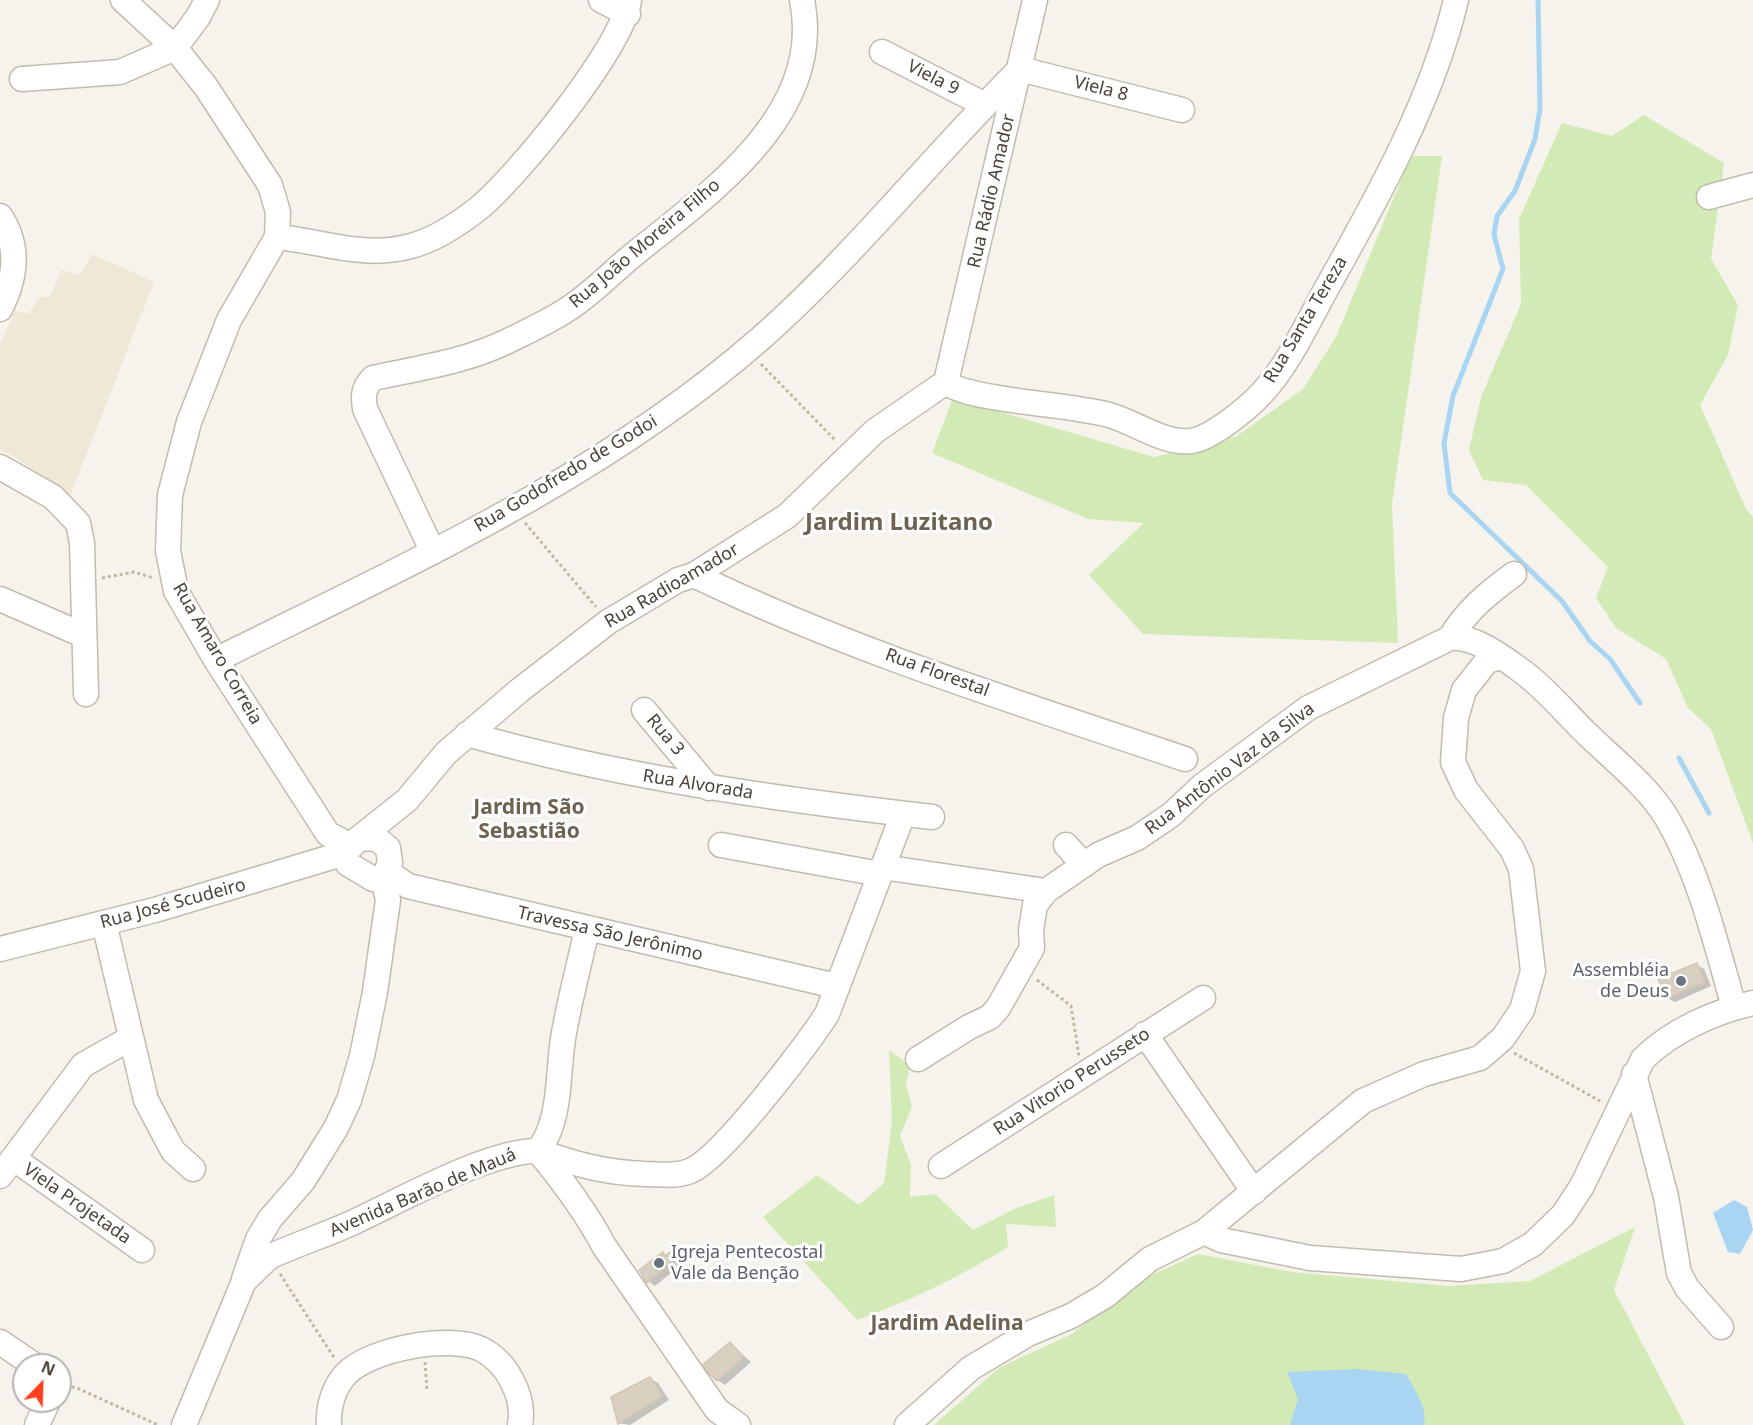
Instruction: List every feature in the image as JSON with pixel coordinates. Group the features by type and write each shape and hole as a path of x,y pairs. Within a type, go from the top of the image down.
{"street":[{"path":"123,0 175,48 206,87 270,185 278,212 277,237 303,239 325,247 355,251 412,246 448,229 479,208 535,148 580,90 616,37 628,7 601,0"},
{"path":"22,80 120,72 175,48 198,17 207,0"},
{"name":"Rua João Moreira Filho","path":"433,552 365,409 363,396 366,385 373,378 460,360 507,342 569,308 716,188 760,143 790,91 804,58 806,32 802,0"},
{"name":"Rua Rádio Amador","path":"946,382 1035,0"},
{"name":"Rua Santa Tereza","path":"946,382 952,388 970,392 1110,415 1174,439 1192,441 1208,434 1234,417 1263,392 1293,348 1353,241 1427,92 1446,42 1456,0"},
{"name":"Viela 9","path":"882,52 979,111"},
{"name":"Viela 8","path":"1020,69 1182,110"},
{"name":"Rua Godofredo de Godoi","path":"216,660 514,510 627,441 747,350 828,272 1020,69"},
{"path":"979,111 997,117 1007,126"},
{"path":"1709,197 1753,185"},
{"path":"0,309 6,298 15,260 13,244 1,219"},
{"name":"Rua Amaro Correia","path":"277,237 230,320 189,422 178,457 167,525 168,551 174,586 216,660 328,834 351,846"},
{"name":"Rua Radioamador","path":"351,846 407,800 425,776 467,734 608,622 678,580 694,575 787,516 875,430 946,382"},
{"path":"0,467 53,496 78,523 82,543 81,593 86,694"},
{"path":"1450,638 1480,598 1514,574"},
{"name":"Rua Florestal","path":"694,575 786,616 936,674 1185,759"},
{"path":"0,599 83,635"},
{"path":"1204,1232 1221,1240 1310,1258 1461,1269 1503,1261 1533,1244 1563,1215 1582,1186 1616,1110 1643,1059 1657,1045 1678,1032 1744,1005 1714,938 1684,850 1665,816 1629,774 1531,678 1501,657 1463,637 1450,638"},
{"name":"Rua Antônio Vaz da Silva","path":"1041,898 1098,855 1137,838 1171,815 1202,786 1308,708 1450,638"},
{"path":"907,1425 971,1368 1028,1334 1071,1316 1105,1296 1150,1259 1204,1232 1363,1101 1424,1074 1480,1058 1497,1043 1522,1010 1533,971 1521,869 1512,849 1466,790 1453,762 1456,718 1464,690 1487,661 1501,657"},
{"name":"Rua 3","path":"644,710 708,788"},
{"name":"Rua Alvorada","path":"467,734 592,766 708,788 932,817"},
{"name":"Rua Radioamador","path":"387,868 407,800"},
{"path":"587,929 563,1039 554,1121 547,1140 538,1151 609,1172 671,1176 692,1171 717,1149 760,1102 809,1042 827,1014 903,814"},
{"path":"244,1281 258,1239 270,1219 303,1181 336,1128 349,1100 362,1056 375,992 388,900 387,868 383,842 376,838 351,846 348,864 358,872 373,879 387,868"},
{"path":"722,845 1041,898 1031,930 1032,948 1022,968 990,1017 969,1027 918,1059"},
{"path":"1066,845 1084,865"},
{"name":"Rua José Scudeiro","path":"0,949 104,923 351,846"},
{"name":"Travessa São Jerônimo","path":"387,868 408,886 837,986"},
{"path":"104,923 146,1100 172,1151 194,1169"},
{"name":"Rua Vitorio Perusseto","path":"941,1166 1203,998"},
{"path":"1145,1034 1254,1192"},
{"path":"6,1167 83,1065 131,1038"},
{"path":"1634,1074 1666,1197 1679,1273 1687,1287 1721,1327"},
{"name":"Avenida Barão de Mauá","path":"184,1425 244,1281 269,1257 511,1153 538,1151 590,1219 604,1246 719,1418 738,1425"},
{"name":"Viela Projetada","path":"6,1167 142,1250"},
{"path":"0,1342 16,1353"},
{"path":"329,1425 328,1411 346,1375 360,1364 398,1348 463,1344 479,1348 495,1358 507,1370 523,1411 520,1425"}],"path":[{"path":"747,350 849,454"},
{"path":"514,510 608,622"},
{"path":"81,593 97,579 134,572 142,572 174,586"},
{"path":"1022,968 1071,1006 1082,1075"},
{"path":"1497,1043 1616,1110"},
{"path":"269,1257 346,1375"},
{"path":"424,1346 427,1391"},
{"path":"72,1387 158,1425"}],"shaded area":[{"path":"92,254 154,282 70,496 14,456 0,450 0,344 15,311 28,314 40,297 50,297 61,270 80,275"}],"green space":[{"path":"1644,115 1724,163 1711,259 1738,305 1728,355 1700,405 1746,509 1753,517 1753,843 1711,729 1688,708 1666,659 1616,628 1596,598 1608,567 1526,485 1483,480 1469,450 1481,397 1521,304 1519,219 1562,123 1612,136"},
{"path":"1411,156 1442,156 1392,504 1398,643 1143,634 1089,575 1144,523 1088,519 932,453 953,398 1154,457 1237,436 1303,389 1336,337"},
{"path":"889,1050 910,1066 906,1084 912,1107 900,1136 911,1165 910,1197 935,1194 973,1230 1014,1209 1054,1195 1056,1227 1006,1224 1008,1247 935,1287 857,1320 763,1217 817,1175 859,1205 884,1183 892,1122"},
{"path":"1635,1227 1614,1290 1685,1425 934,1425 1000,1367 1072,1334 1145,1278 1198,1254 1292,1272 1448,1286 1530,1281"}],"water":[{"path":"1734,1200 1747,1207 1753,1230 1740,1254 1728,1252 1713,1213"},
{"path":"1357,1369 1406,1374 1422,1405 1424,1425 1290,1425 1298,1399 1287,1372"}],"building":[{"name":"Assembléia de Deus","path":"1697,963 1705,982 1666,999 1658,979"},
{"name":"Igreja Pentecostal Vale da Benção","path":"679,1245 684,1252 647,1283 639,1270 663,1252 665,1256"},
{"path":"730,1342 744,1357 717,1381 701,1366"},
{"path":"650,1377 663,1396 618,1424 611,1397"}],"waterway":[{"path":"1538,0 1540,109 1535,139 1515,191 1497,216 1494,235 1503,269 1453,396 1444,443 1450,493 1562,601 1590,641 1610,659 1640,703"},
{"path":"1679,758 1709,813"}],"place":[{"name":"Assembléia de Deus","path":"1681,981"},
{"name":"Igreja Pentecostal Vale da Benção","path":"659,1263"}],"district":[{"name":"Jardim Luzitano","path":"899,523"},
{"name":"Jardim São Sebastião","path":"529,820"},
{"name":"Jardim Adelina","path":"947,1324"}]}
